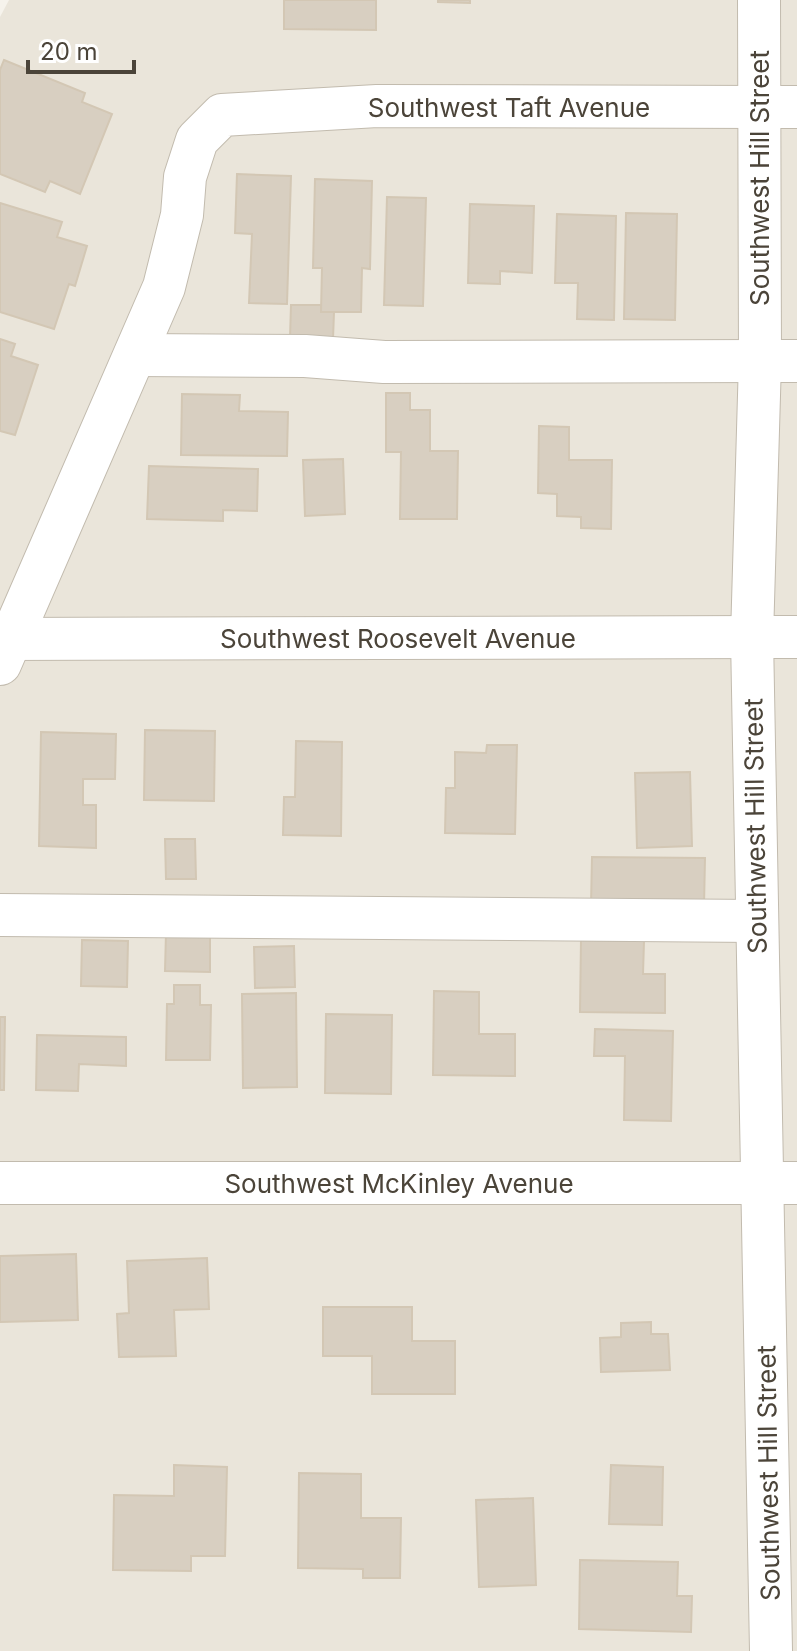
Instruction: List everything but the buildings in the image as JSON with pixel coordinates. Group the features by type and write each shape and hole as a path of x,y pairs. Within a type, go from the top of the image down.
{"street":[{"name":"Southwest Hill Street","path":"759,0 778,107 778,361 752,637 757,921 779,1183 771,1651"},
{"name":"Southwest Taft Avenue","path":"135,355 164,287 182,215 185,177 197,140 222,115 377,106 778,107"},
{"path":"3,647 135,355 305,356 384,362 778,361"},
{"name":"Southwest Roosevelt Avenue","path":"3,647 797,637"},
{"path":"0,915 757,921"},
{"name":"Southwest McKinley Avenue","path":"0,1183 779,1183"}],"shaded area":[{"path":"9,0 797,0 797,1651 0,1651 0,17"}]}
